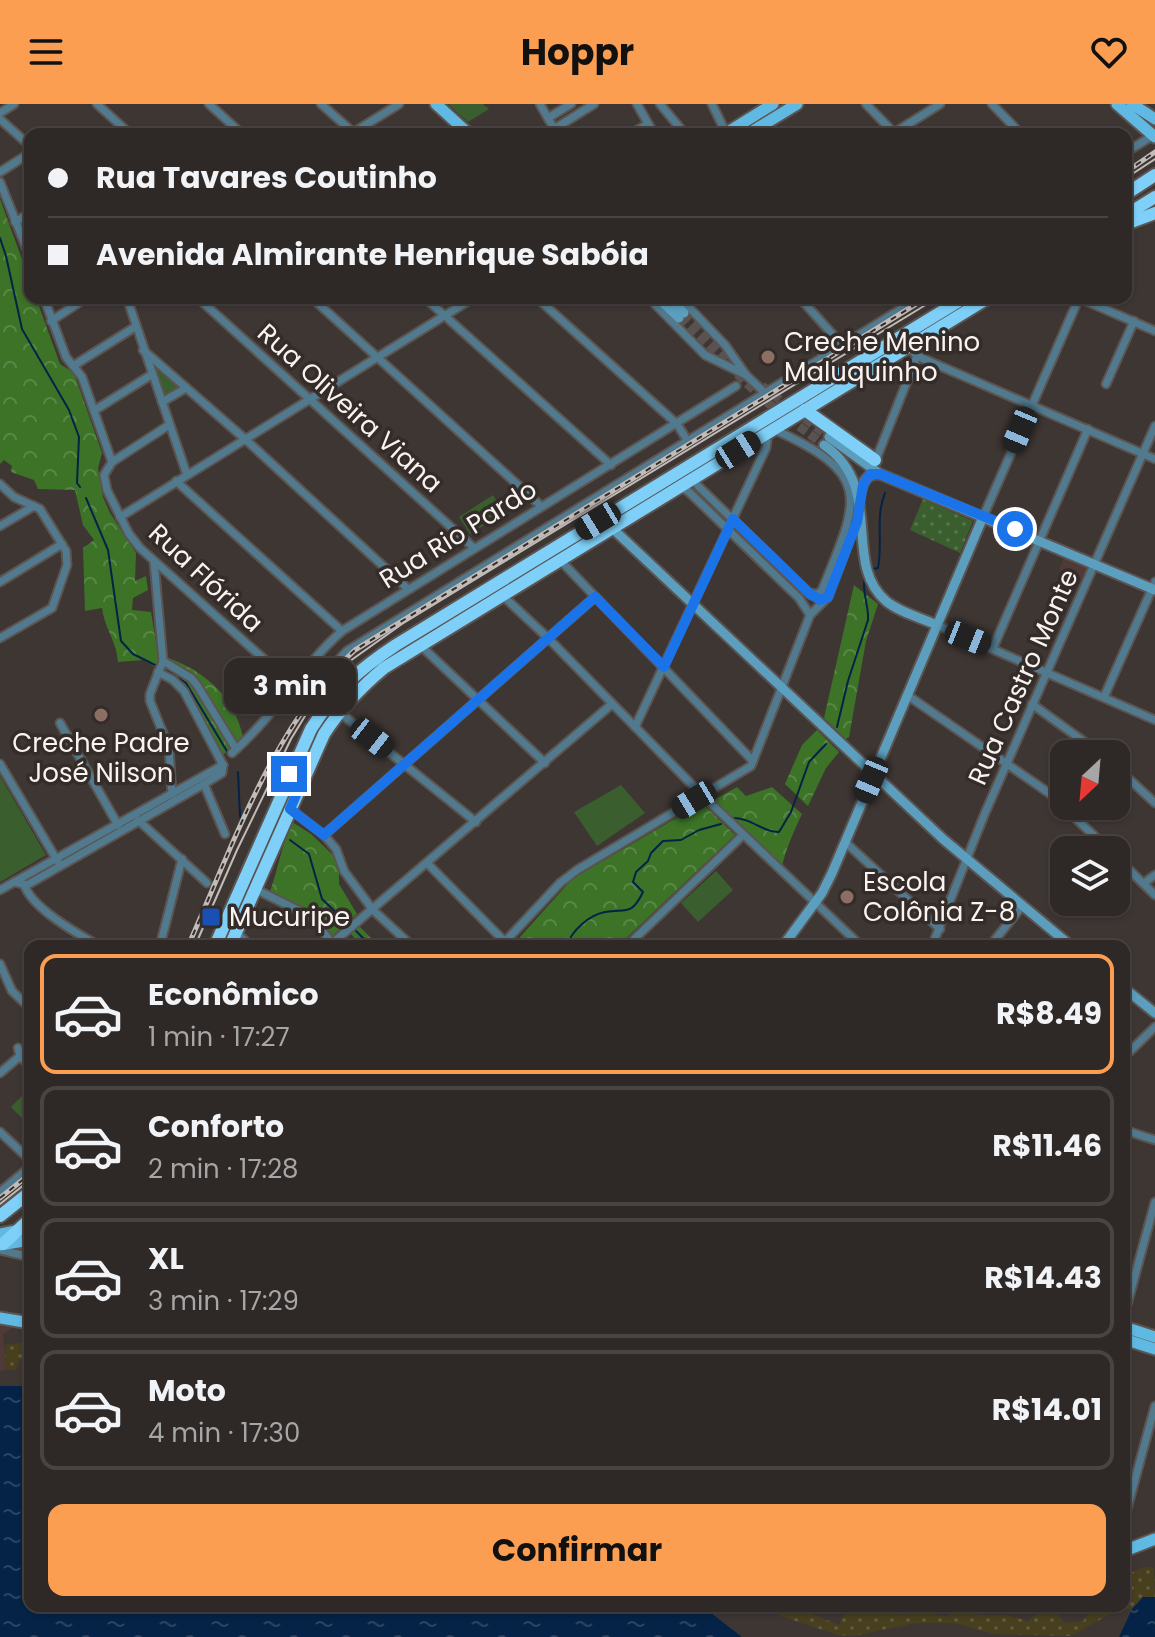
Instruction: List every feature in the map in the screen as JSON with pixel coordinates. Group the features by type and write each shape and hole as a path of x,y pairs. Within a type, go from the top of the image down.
{"highway":[{"path":"1132,190 1155,175"},
{"path":"1132,199 1155,185"},
{"path":"1132,211 1155,197"},
{"path":"1132,222 1155,213"},
{"path":"218,940 311,729 327,704 356,673 954,304"},
{"path":"233,940 324,734 357,691 384,668 420,645 978,304"},
{"path":"805,410 875,460"},
{"path":"289,774 302,781"},
{"path":"0,1216 24,1197"},
{"path":"1,1243 24,1234"}],"main road":[{"path":"436,104 462,128"},
{"path":"762,119 773,104"},
{"path":"740,128 797,104"},
{"path":"1117,104 1155,136"},
{"path":"1132,104 1155,119"},
{"path":"0,1318 24,1322"},
{"path":"1130,1329 1155,1337"},
{"path":"1130,1341 1155,1349"},
{"path":"1130,1549 1155,1539"}],"street":[{"path":"0,113 14,104"},
{"path":"97,104 123,128"},
{"path":"209,104 235,128"},
{"path":"321,104 347,128"},
{"path":"361,128 399,104"},
{"path":"540,104 553,128"},
{"path":"548,118 571,104"},
{"path":"559,128 594,104"},
{"path":"637,104 650,128"},
{"path":"660,104 680,128"},
{"path":"712,104 723,128"},
{"path":"866,104 890,128"},
{"path":"903,128 940,104"},
{"path":"992,104 1015,128"},
{"path":"0,119 24,141"},
{"path":"641,128 648,124"},
{"path":"1132,149 1155,136"},
{"path":"0,172 24,157"},
{"path":"0,182 24,243"},
{"path":"15,222 24,217"},
{"name":"Rua Flórida","path":"46,304 66,357 82,377 95,410 112,462 107,468 105,481 129,534 154,561 305,696 347,651 687,440"},
{"path":"51,321 77,304"},
{"path":"129,304 187,475"},
{"name":"Rua Oliveira Viana","path":"205,304 474,548"},
{"path":"319,304 541,506"},
{"path":"431,304 611,465"},
{"path":"120,517 463,304"},
{"path":"544,304 677,424 687,440 910,304"},
{"path":"655,304 699,350 733,365 765,393"},
{"path":"666,304 681,316 674,304"},
{"path":"686,304 725,345 733,365"},
{"path":"805,304 843,346"},
{"path":"788,940 816,902 845,842 1076,304"},
{"path":"1093,304 1155,331"},
{"path":"1106,384 1134,321"},
{"path":"73,366 135,327"},
{"path":"908,345 917,356 1155,459"},
{"path":"143,350 407,588"},
{"path":"880,474 874,467 875,460 917,356"},
{"path":"95,410 151,375"},
{"name":"Rua Rio Pardo","path":"173,796 222,773 227,757 322,648 342,631 736,386"},
{"path":"162,402 186,388"},
{"path":"112,462 169,425"},
{"name":"Rua Castro Monte","path":"935,940 985,813 1155,426"},
{"path":"993,648 1088,429"},
{"path":"635,727 766,448 768,432 813,447 835,464 847,484 856,509 870,577 888,602 1155,720"},
{"path":"860,497 850,469 827,441 880,474 1154,587 1104,697"},
{"path":"507,940 560,883 577,870 745,771 753,761 810,615 828,597 866,478 870,474 880,474"},
{"path":"694,478 698,486 809,593 820,600 828,597"},
{"path":"176,481 342,631"},
{"path":"0,484 14,497 44,514 66,551 67,565 52,608 0,638"},
{"path":"679,487 688,491 799,598 810,615"},
{"path":"14,497 21,513"},
{"path":"0,526 34,506"},
{"path":"809,593 818,594 822,590 856,509"},
{"path":"612,528 968,860 1064,940"},
{"path":"0,582 62,544"},
{"path":"560,560 753,761"},
{"path":"154,561 161,666 150,701 169,748 173,796"},
{"path":"502,595 702,795 855,940"},
{"path":"324,835 595,597"},
{"path":"420,645 545,763"},
{"path":"161,666 184,691 227,757"},
{"path":"161,666 191,678 197,685 227,757"},
{"path":"907,695 1049,793 1094,836"},
{"path":"338,940 612,704"},
{"path":"1032,704 1082,740"},
{"path":"339,712 476,822"},
{"path":"60,723 120,827"},
{"path":"14,882 24,884 173,796 227,757"},
{"path":"0,764 58,862"},
{"path":"1130,780 1155,803"},
{"path":"204,784 225,834"},
{"path":"290,809 324,835 336,849 346,874 373,910 406,940"},
{"path":"135,818 207,883"},
{"path":"633,940 743,835"},
{"path":"845,842 940,929"},
{"path":"162,940 182,859"},
{"path":"0,890 58,862"},
{"path":"427,863 499,940"},
{"path":"1130,870 1155,895"},
{"path":"1144,883 1155,875"},
{"path":"24,884 29,895 57,919 90,940"},
{"path":"255,889 312,917 328,940"},
{"path":"995,940 1023,905"},
{"path":"236,932 244,940"},
{"path":"0,964 12,991 24,1002"},
{"path":"1130,993 1155,1013"},
{"path":"1130,1051 1155,1027"},
{"path":"0,1073 19,1052 24,1058"},
{"path":"0,1132 24,1154"},
{"path":"1130,1132 1155,1140"},
{"path":"1,1189 24,1172"},
{"path":"1130,1298 1150,1239 1155,1202"},
{"path":"1,1243 24,1254"},
{"path":"1130,1498 1155,1406"}],"shaded area":[{"path":"1065,556 1088,566 1082,579 1059,569"},
{"path":"0,1325 14,1327 3,1334 6,1370 0,1371"}],"green space":[{"path":"448,104 483,104 489,109 468,122"},
{"path":"0,199 24,265 24,304 38,304 60,364 74,373 102,453 98,468 103,497 136,553 135,581 146,576 148,590 133,598 132,610 151,612 159,661 155,667 143,660 118,662 102,608 85,611 83,548 94,540 83,525 75,490 38,489 34,480 11,472 12,466 4,460 0,464"},
{"path":"156,366 178,386 178,390 164,398 154,368"},
{"path":"493,495 504,513 470,534 459,517"},
{"path":"923,499 973,521 960,553 910,530"},
{"path":"854,585 878,604 866,641 849,737 846,739 824,718"},
{"path":"168,658 206,678 233,710 243,737 223,755 182,683 162,672"},
{"path":"817,730 839,752 826,768 808,806 785,784 802,745"},
{"path":"0,776 46,855 0,882"},
{"path":"621,785 645,813 597,846 574,812"},
{"path":"737,787 746,796 772,787 802,814 782,866 714,800"},
{"path":"702,803 735,835 624,940 517,940 572,879"},
{"path":"292,822 311,834 334,856 339,868 339,884 357,914 332,936 310,912 270,892"},
{"path":"716,871 733,890 698,922 681,903"},
{"path":"359,926 373,940 356,940 350,933"},
{"path":"24,1094 24,1120 11,1107"}],"sand":[{"path":"24,1342 24,1358 20,1359 16,1370 6,1370 5,1345"},
{"path":"1143,1567 1154,1567 1155,1597 1143,1597 1132,1609 1130,1609 1130,1573"},
{"path":"773,1612 807,1612 839,1625 846,1612 896,1612 902,1616 906,1612 920,1612 949,1617 951,1612 970,1612 1007,1615 1028,1621 1034,1616 1055,1612 1065,1623 1083,1621 1090,1612 1114,1612 1071,1636 994,1634 955,1623 915,1623 854,1636 838,1635"}],"water":[{"path":"0,1386 24,1386 24,1612 710,1612 742,1637 0,1637"},
{"path":"1143,1597 1155,1597 1155,1637 1119,1637 1132,1609"}],"waterway":[{"path":"0,238 22,329 69,410 79,437 77,483 80,487"},
{"path":"872,569 878,568 880,511 885,493"},
{"path":"86,498 108,550 121,641 133,654 155,665"},
{"path":"837,727 868,620 865,576"},
{"path":"167,670 186,683 228,753"},
{"path":"732,818 779,832 791,812 809,762 826,744"},
{"path":"238,772 240,817"},
{"path":"569,940 593,916 627,910 635,905 643,892 633,882 636,872 663,841 681,840 699,830 721,824"},
{"path":"290,840 309,854 322,899 346,922"},
{"path":"354,929 365,940"}],"tunnel":[{"path":"684,313 734,359"},
{"path":"679,318 764,400 824,445"},
{"path":"762,386 829,437"}],"tram line":[{"path":"1132,174 1155,159"},
{"path":"198,940 291,739 316,698 350,661 402,624 927,304"},
{"path":"0,1204 24,1185"}],"railway":[{"path":"1132,168 1155,152"},
{"path":"191,940 239,829 278,750 326,680 355,650 916,304"},
{"path":"0,1198 24,1179"}],"place":[{"name":"Creche Menino Maluquinho","path":"768,357"},
{"name":"Creche Padre José Nilson","path":"101,715"},
{"name":"Escola Colônia Z-8","path":"847,897"},
{"name":"Mucuripe","path":"211,917"}],"route":[{"path":"289,774 302,781 290,809 324,835 595,597 664,667 733,519 820,600 828,597 857,522 863,485 870,474 880,474 1015,529"}]}
